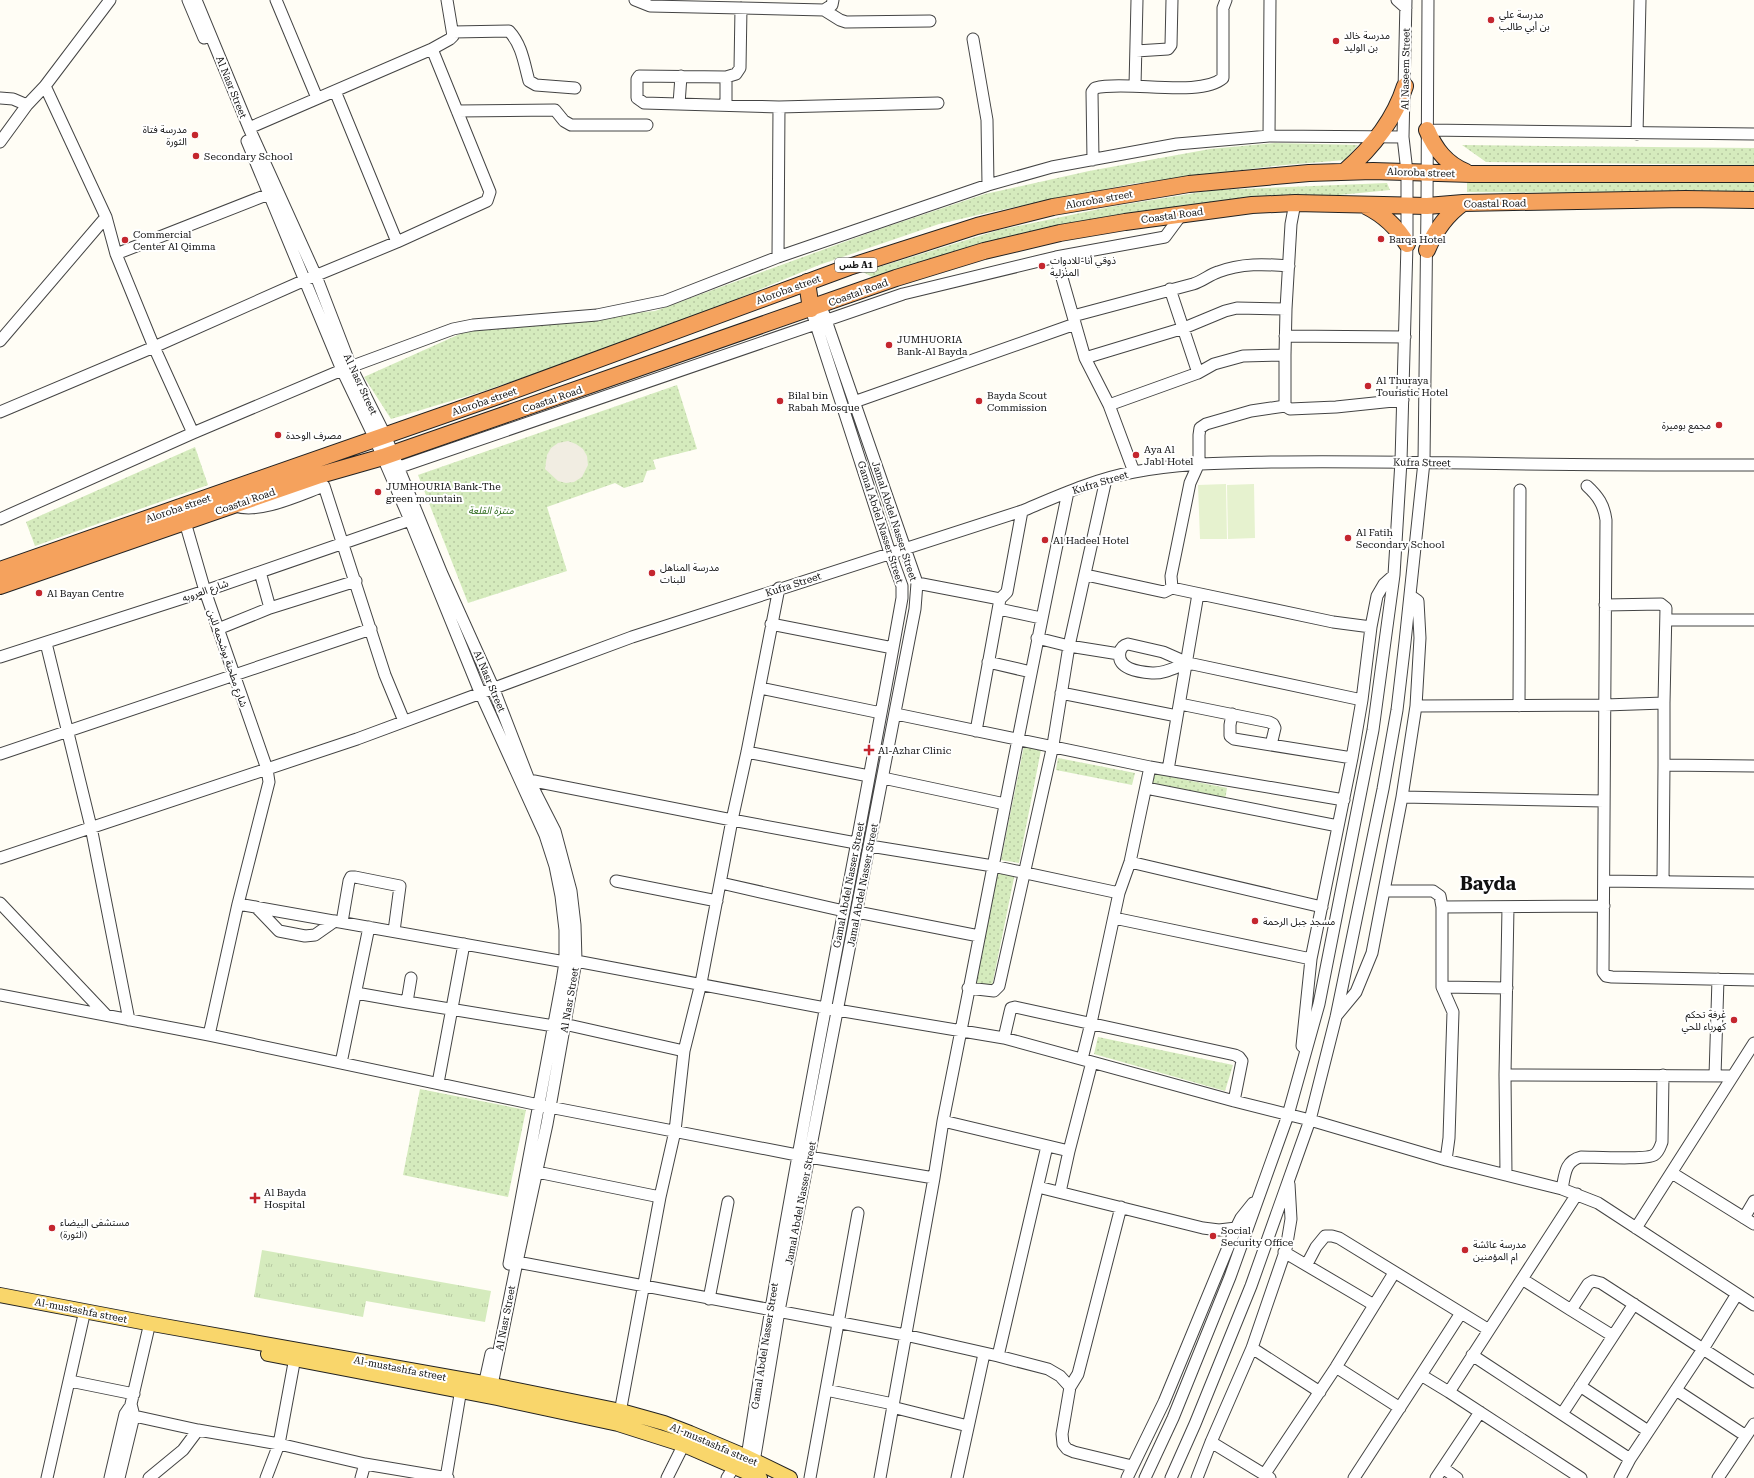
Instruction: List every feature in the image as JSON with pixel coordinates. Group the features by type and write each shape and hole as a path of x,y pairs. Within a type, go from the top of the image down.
{"highway":[{"path":"1344,172 1378,137 1393,116 1406,86"},
{"path":"1427,130 1432,142 1444,157 1459,169 1471,174"},
{"name":"Aloroba street","path":"0,570 501,395 849,267 976,226 1053,207 1189,184 1255,177 1344,172 1427,172 1471,174 1754,174"},
{"name":"Coastal Road","path":"0,586 320,475 391,462 819,314 856,292 984,251 1045,236 1125,222 1252,205 1295,203 1365,206 1427,206 1464,203 1686,199 1754,200"},
{"path":"1427,250 1435,233 1447,217 1464,203"},
{"path":"1365,206 1385,217 1394,225 1407,244"},
{"path":"849,267 856,292"},
{"path":"807,282 819,314"}],"main road":[{"name":"Al-mustashfa street","path":"0,1295 296,1354 489,1390 619,1418 687,1439 745,1469 790,1478"},
{"name":"Al-mustashfa street","path":"0,1304 148,1331 296,1354"}],"street":[{"path":"0,142 27,105 45,86 110,0"},
{"name":"Al Nasr Street","path":"188,0 269,194 310,278"},
{"name":"Al Nasr Street","path":"196,0 347,369 380,437 493,687 529,780 555,831 564,860 571,891 575,925 559,1025 550,1107 537,1172 525,1208 489,1390"},
{"path":"276,0 317,98"},
{"path":"249,128 432,49 450,39 453,36 453,32 447,0"},
{"path":"635,0 650,6 824,10 846,22 930,21"},
{"path":"824,10 832,5 833,0"},
{"path":"1135,86 1136,0"},
{"path":"1136,51 1168,49 1172,45 1172,0"},
{"path":"1093,160 1092,92 1095,88 1135,86 1191,88 1218,82 1223,78 1223,8 1226,0"},
{"path":"1270,0 1270,136"},
{"path":"1397,0 1406,4"},
{"path":"1171,1478 1195,1424 1251,1286 1310,1120 1336,1016 1383,789 1397,710 1411,596 1424,462 1428,0"},
{"path":"1637,134 1640,0"},
{"name":"Al Naseem Street","path":"1300,1072 1319,1004 1373,730 1394,575 1401,461 1407,244 1407,172 1403,137 1406,86 1406,4"},
{"path":"741,8 740,68 736,74 726,77 639,76 637,79 637,98 639,101 644,103 780,107 938,103"},
{"path":"453,32 509,31 515,38 520,48 529,81 536,85 575,88"},
{"path":"973,39 987,120 988,185"},
{"path":"0,412 397,242 489,199 490,192 432,49"},
{"path":"679,104 681,76"},
{"path":"726,77 726,106"},
{"path":"45,86 106,217 116,254 154,347 193,432"},
{"path":"335,91 397,242"},
{"path":"0,98 13,99 27,105"},
{"path":"778,257 780,107"},
{"path":"457,111 555,110 564,121 571,125 647,125"},
{"path":"1427,130 1637,134 1754,134"},
{"path":"1,514 193,432 347,369 453,329 473,324 597,315 665,301 778,257 988,185 1052,167 1177,144 1270,136 1403,137"},
{"path":"116,254 269,194"},
{"path":"1286,406 1286,309 1291,224 1295,203"},
{"path":"819,314 1056,257 1165,237 1182,214"},
{"path":"0,342 106,217"},
{"path":"1056,257 1085,358 1109,405 1134,472"},
{"path":"854,402 1074,320 1170,289 1204,280 1208,276 1219,271 1248,264 1289,266"},
{"path":"1170,289 1198,373"},
{"path":"1085,358 1184,328 1225,311 1237,308 1286,309"},
{"name":"Jamal Abdel Nasser Street","path":"745,1469 774,1311 809,1157 896,714 915,609 917,583 906,547 854,402 819,314"},
{"name":"Gamal Abdel Nasser Street","path":"774,1311 797,1155 902,598 902,586 890,553 819,314"},
{"path":"1285,336 1405,337"},
{"path":"1109,405 1198,373 1214,364 1243,356 1286,355"},
{"path":"1172,588 1171,576 1190,483 1199,463 1200,428 1206,424 1251,412 1286,406 1290,409 1336,407 1403,400"},
{"name":"Kufra Street","path":"0,858 267,769 404,721 632,637 779,588 1022,511 1106,478 1134,472 1199,463 1401,461 1754,465"},
{"name":"Al Nasr Street","path":"391,462 410,520 480,692 545,835 555,866 561,896 570,962"},
{"path":"968,988 994,991 999,986 1026,872 1053,746 1060,693 1069,646 1086,576 1106,478"},
{"path":"232,505 241,508 251,508 274,504 324,486 344,543 385,676 404,721"},
{"path":"1587,486 1600,501 1604,510 1605,705 1604,906 1602,968 1606,976 1754,980"},
{"path":"1520,490 1520,706"},
{"path":"880,1478 968,988 1019,740 1037,638 1068,492"},
{"path":"976,731 999,604 1007,592 1022,511"},
{"name":"شارع العروبه","path":"0,657 205,591 410,520"},
{"name":"شارع مطحنة بوشحمه للبن","path":"185,522 205,591 233,676 267,769 269,782 238,904 210,1036"},
{"path":"260,572 270,608"},
{"path":"1145,1478 1176,1411 1230,1277 1288,1115 1300,1072 1311,959 1352,758 1362,700 1371,627 1377,596 1384,584 1394,575"},
{"path":"1086,576 1164,592 1172,588 1333,622 1371,627"},
{"path":"218,629 270,608 356,581"},
{"path":"917,583 999,604 1042,618"},
{"path":"619,1418 660,1197 675,1131 684,1051 701,983 779,588"},
{"path":"1168,770 1188,663 1198,594"},
{"path":"1336,1016 1356,992 1372,953 1402,797 1416,706 1419,614 1418,601 1411,596"},
{"path":"1605,605 1664,605 1666,608 1663,881"},
{"path":"1666,620 1754,620"},
{"path":"771,624 893,648"},
{"path":"0,754 371,629"},
{"path":"1037,638 1069,646 1119,654"},
{"path":"46,643 91,827 129,1020"},
{"path":"1188,663 1163,672 1152,673 1127,668 1120,659 1119,654 1121,648 1128,644 1163,652 1188,663 1362,700"},
{"path":"988,662 1031,672"},
{"path":"760,688 881,713"},
{"path":"1060,693 1177,716"},
{"path":"1416,706 1605,705 1664,703"},
{"path":"1180,704 1273,724 1275,728 1271,745"},
{"path":"896,714 1150,767 1344,800"},
{"path":"1232,714 1229,730 1230,736 1234,739 1352,758"},
{"path":"747,752 869,776"},
{"path":"1664,765 1754,766"},
{"path":"1060,1192 1087,1061 1091,1023 1118,893 1130,862 1150,767"},
{"path":"883,778 1005,804"},
{"path":"529,780 856,843"},
{"path":"1146,788 1338,826"},
{"path":"1402,797 1604,801"},
{"path":"870,846 1026,872 1118,893"},
{"path":"1130,862 1322,907"},
{"path":"256,907 279,931 305,936 314,935 339,922 350,878 354,877 400,886 394,931"},
{"path":"616,881 717,901"},
{"path":"1604,881 1754,883"},
{"path":"721,883 844,911"},
{"path":"1384,891 1433,892 1440,896 1442,907 1442,987 1453,1012 1449,1138 1446,1160"},
{"path":"0,903 106,1015"},
{"path":"238,904 464,944 701,983 825,1008 1004,1038 1234,1101 1310,1120 1446,1160 1577,1194 1598,1203 1754,1305"},
{"path":"1442,907 1604,906"},
{"path":"1506,1175 1505,1075 1508,907"},
{"path":"857,912 979,936"},
{"path":"1114,918 1311,959"},
{"path":"341,1063 369,927"},
{"path":"438,1083 464,944"},
{"path":"407,1002 411,978"},
{"path":"1715,1076 1718,979"},
{"path":"1442,987 1507,988"},
{"path":"356,993 559,1025 684,1051"},
{"path":"0,995 210,1036 539,1105 797,1155 934,1178"},
{"path":"1004,1038 1011,1008 1015,1007 1239,1057 1242,1062 1242,1066 1234,1101"},
{"name":"Al Nasr Street","path":"489,1390 517,1262 539,1105 559,1025"},
{"path":"1636,1228 1754,1042"},
{"path":"1505,1075 1733,1076"},
{"path":"1562,1189 1568,1164 1574,1159 1581,1157 1643,1157 1655,1154 1659,1150 1662,1142 1663,1075"},
{"path":"943,1121 1069,1151"},
{"path":"998,1356 1047,1146"},
{"path":"537,1172 660,1197"},
{"path":"1672,1173 1754,1224"},
{"path":"1197,1478 1252,1348 1284,1252 1291,1219 1288,1179"},
{"path":"1038,1188 1060,1192 1203,1228 1219,1230 1236,1228"},
{"path":"1449,1392 1577,1194"},
{"path":"1127,1478 1164,1402 1236,1228 1241,1218 1259,1197"},
{"path":"1744,1218 1754,1201"},
{"path":"709,1298 728,1202"},
{"path":"1121,1207 1078,1374 1070,1387 1063,1424 1062,1439 1063,1444 1067,1449 1081,1454 1132,1466"},
{"path":"810,1478 858,1214"},
{"path":"1307,1264 1325,1236 1339,1238 1489,1330"},
{"path":"1284,1252 1307,1264 1374,1305"},
{"path":"517,1262 838,1324 905,1335 998,1356 1048,1369 1060,1376 1070,1387"},
{"path":"1211,1442 1267,1476 1394,1273"},
{"path":"1522,1279 1613,1336"},
{"path":"1571,1310 1588,1284 1594,1281 1601,1283 1754,1382"},
{"path":"1624,1476 1630,1459 1703,1350 1737,1294"},
{"path":"1562,1414 1634,1304"},
{"path":"1354,1478 1461,1313"},
{"path":"47,1478 83,1319"},
{"path":"119,1478 132,1399 148,1331"},
{"path":"1252,1348 1320,1392"},
{"path":"266,1478 279,1444 296,1354"},
{"path":"957,1478 984,1354"},
{"path":"1472,1355 1630,1459"},
{"path":"1336,1367 1400,1408"},
{"path":"1421,1376 1449,1392 1581,1478"},
{"path":"70,1381 132,1399"},
{"path":"129,1415 198,1430 279,1444 365,1464 447,1478 462,1386"},
{"path":"1580,1386 1648,1431"},
{"path":"826,1390 892,1405 968,1426"},
{"path":"1676,1390 1746,1436"},
{"path":"1436,1478 1480,1412"},
{"path":"110,1478 129,1415"},
{"path":"1718,1478 1754,1424"},
{"path":"149,1478 183,1450 198,1430"},
{"path":"667,1478 687,1439"},
{"path":"361,1478 365,1464"},
{"path":"1443,1468 1457,1478"}],"green space":[{"path":"1275,143 1358,145 1345,160 1273,166 1131,184 939,224 819,265 661,330 484,391 391,419 364,377 471,329 655,311 880,229 985,194 1089,171 1210,149"},
{"path":"1462,145 1754,148 1754,165 1486,162"},
{"path":"1754,181 1754,195 1467,192 1467,182"},
{"path":"1387,183 1390,190 1147,214 874,278 863,272 999,230 1109,207 1214,190"},
{"name":"منتزة القلعة","path":"677,385 697,449 653,460 656,469 647,471 643,482 624,488 615,483 547,507 567,571 468,603 418,475"},
{"path":"195,447 208,485 35,546 26,522"},
{"path":"1226,484 1227,539 1200,539 1198,485"},
{"path":"1254,484 1255,538 1228,539 1227,485"},
{"path":"1024,746 1041,750 1019,863 1001,860"},
{"path":"1058,758 1135,773 1132,785 1056,770"},
{"path":"1151,773 1227,788 1225,800 1148,785"},
{"path":"998,870 1015,873 992,986 975,983"},
{"path":"1098,1037 1233,1065 1225,1091 1094,1054"},
{"path":"420,1089 526,1110 508,1197 403,1175"},
{"path":"262,1250 491,1291 485,1322 366,1301 363,1317 254,1297"}],"shaded area":[{"path":"568,441 583,449 587,456 588,465 582,477 574,482 566,483 558,481 545,469 547,455 551,448 558,443"}],"place":[{"name":"مدرسة علي بن أبي طالب","path":"1491,20"},
{"name":"مدرسة خالد بن الوليد","path":"1336,41"},
{"name":"مدرسة فتاة الثورة","path":"195,135"},
{"name":"Secondary School","path":"196,156"},
{"name":"Barqa Hotel","path":"1381,239"},
{"name":"Commercial Center Al Qimma","path":"125,240"},
{"name":"ذوقي أنا-للادوات المنزلية","path":"1042,266"},
{"name":"JUMHUORIA Bank-Al Bayda","path":"889,345"},
{"name":"Al Thuraya Touristic Hotel","path":"1368,386"},
{"name":"Bilal bin Rabah Mosque","path":"780,401"},
{"name":"Bayda Scout Commission","path":"979,401"},
{"name":"مجمع بوميرة","path":"1719,425"},
{"name":"مصرف الوحدة","path":"278,435"},
{"name":"Aya Al Jabl Hotel","path":"1136,455"},
{"name":"JUMHOURIA Bank-The green mountain","path":"378,492"},
{"name":"Al Fatih Secondary School","path":"1348,538"},
{"name":"Al Hadeel Hotel","path":"1045,540"},
{"name":"مدرسة المناهل للبنات","path":"652,573"},
{"name":"Al Bayan Centre","path":"39,593"},
{"name":"Al-Azhar Clinic","path":"869,750"},
{"name":"مسجد جبل الرحمة","path":"1255,921"},
{"name":"غرفة تحكم كهرباء للحي","path":"1734,1020"},
{"name":"Al Bayda Hospital","path":"255,1198"},
{"name":"مستشفى البيضاء (الثورة)","path":"52,1228"},
{"name":"Social Security Office","path":"1213,1236"},
{"name":"مدرسة عائشة ام المؤمنين","path":"1465,1250"}],"district":[{"name":"Bayda","path":"1488,884"}]}
